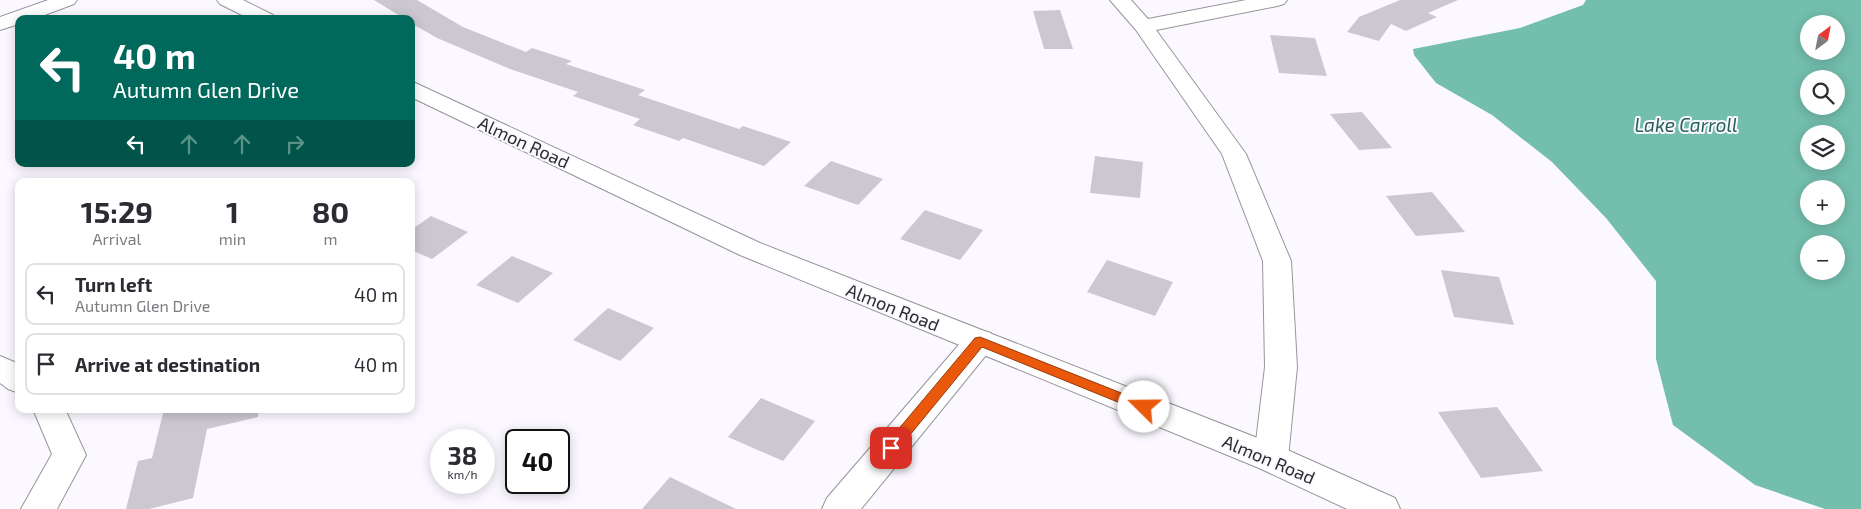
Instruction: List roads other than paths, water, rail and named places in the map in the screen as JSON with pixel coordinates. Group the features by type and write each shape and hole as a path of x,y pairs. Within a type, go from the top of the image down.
{"street":[{"path":"25,15 66,0"},
{"path":"226,0 258,15"},
{"path":"1120,0 1143,26 1234,154 1277,261 1281,367 1271,458"},
{"path":"1143,26 1277,0"},
{"path":"0,24 15,19"},
{"name":"Almon Road","path":"415,90 750,249 1271,458 1382,509"},
{"path":"840,509 980,341"},
{"path":"0,367 15,378"},
{"path":"39,509 69,455 51,413"}],"water":[{"name":"Lake Carroll","path":"1586,0 1861,0 1861,509 1825,509 1755,485 1673,425 1656,359 1656,281 1606,218 1552,162 1492,115 1436,83 1414,55 1413,49 1520,28 1583,5"}]}
